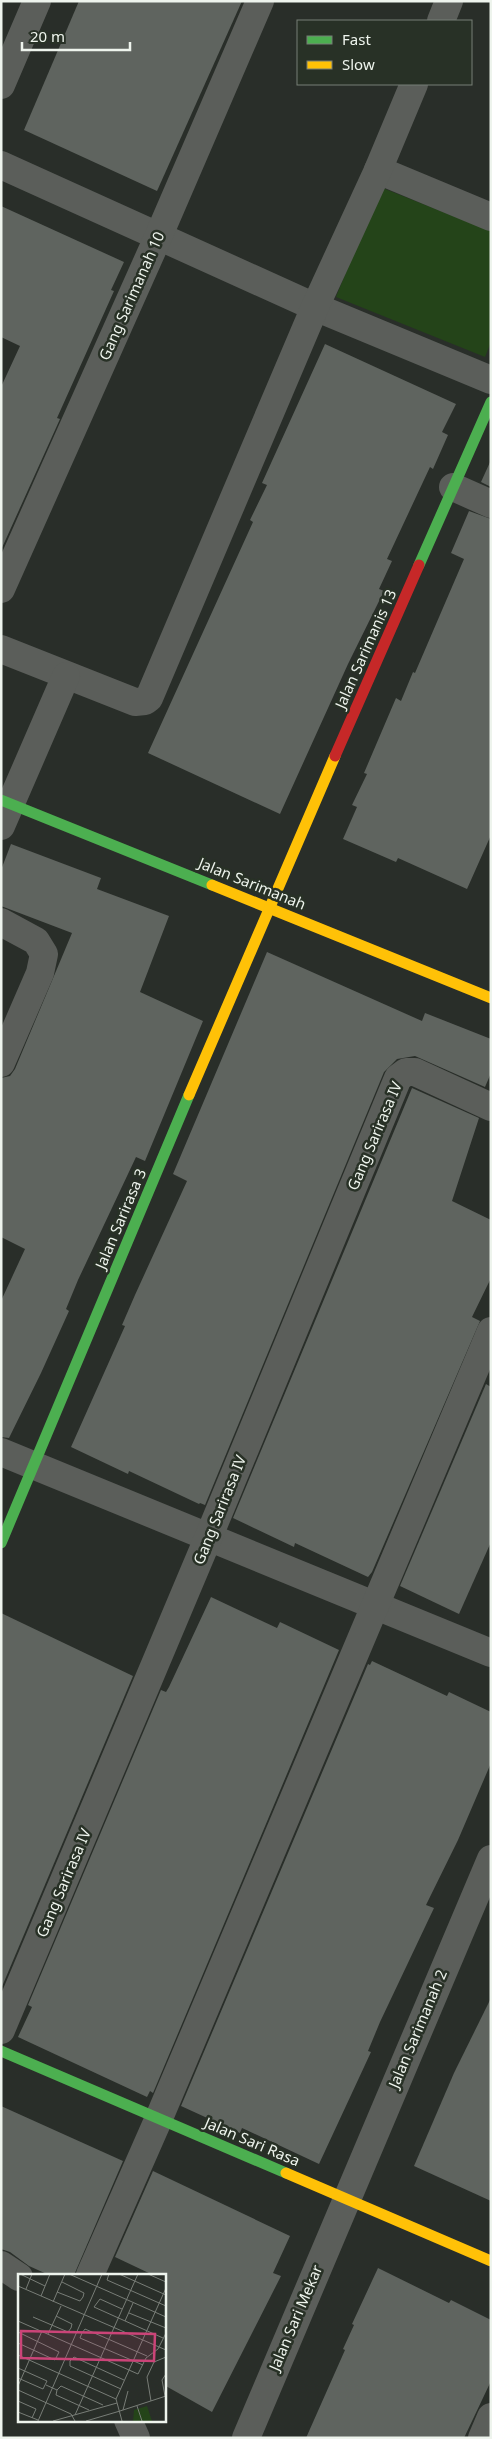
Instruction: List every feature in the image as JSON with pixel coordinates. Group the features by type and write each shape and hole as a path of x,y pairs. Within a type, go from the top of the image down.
{"street":[{"path":"1,85 37,1"},
{"name":"Gang Sarimanah 10","path":"1,589 159,235 260,1"},
{"path":"441,20 449,1"},
{"path":"1,649 135,702 145,701 152,694 315,306 378,170 414,85"},
{"path":"1,165 315,306 491,380"},
{"path":"378,170 491,217"},
{"name":"Jalan Sarimanis 13","path":"269,907 491,402"},
{"path":"454,487 491,504"},
{"path":"4,810 66,676"},
{"name":"Jalan Sarimanah","path":"4,810 269,907 491,998"},
{"name":"Jalan Sarirasa 3","path":"1,1542 269,907"},
{"path":"1,922 36,941 44,954 40,973 1,1063"},
{"name":"Gang Sarirasa IV","path":"1,2030 210,1536 398,1078 406,1072 415,1072 489,1102"},
{"path":"90,2274 159,2118 491,1331"},
{"path":"1,1452 491,1652"},
{"name":"Jalan Sarimanah 2","path":"346,2198 491,1859"},
{"name":"Jalan Sari Rasa","path":"1,2051 491,2261"},
{"name":"Jalan Sari Mekar","path":"246,2438 346,2198"},
{"path":"1,2265 18,2276"},
{"path":"482,2438 491,2417"},
{"path":"129,2422 136,2438"}],"green space":[{"path":"380,187 491,231 491,342 485,357 336,297"}],"building":[{"path":"79,1 242,1 157,191 24,130"},
{"path":"1,206 124,262 111,290 114,291 57,418 60,419 1,550 1,387 20,346 1,337"},
{"path":"325,344 456,404 442,432 448,435 433,469 430,467 387,559 392,561 379,589 384,591 348,664 280,814 148,753 253,522 250,520 267,485 262,483"},
{"path":"491,460 491,487 481,482"},
{"path":"469,511 491,519 491,835 467,889 398,858 396,862 343,839 357,807 352,805 367,774 364,773 396,698 401,701 413,672 415,673 464,559 451,553"},
{"path":"11,844 101,878 97,889 169,916 140,992 203,1021 145,1161 136,1157 78,1280 66,1309 69,1311 41,1373 9,1438 1,1437 1,1301 25,1249 1,1237 1,1078 10,1076 15,1069 72,933 1,906 1,870"},
{"path":"267,952 422,1021 425,1013 491,1039 491,1073 485,1087 415,1056 397,1059 384,1072 205,1505 199,1504 129,1471 128,1474 71,1447 125,1326 122,1325 135,1295 187,1181 173,1174"},
{"path":"412,1088 479,1118 452,1201 491,1220 491,1278 472,1317 480,1321 372,1572 368,1577 295,1543 294,1547 233,1518"},
{"path":"486,1384 491,1387 491,1542 459,1614 400,1586"},
{"path":"211,1597 277,1628 280,1622 339,1650 153,2093 150,2091 147,2097 18,2037 32,2007 28,2005 161,1690 166,1692 169,1687"},
{"path":"1,1613 133,1676 1,1989"},
{"path":"372,1661 447,1696 449,1692 491,1712 491,1763 458,1840 426,1905 434,1908 380,2022 368,2051 371,2052 319,2164 242,2128 240,2133 181,2106 368,1664 370,1665"},
{"path":"491,1998 491,2201 414,2166 454,2073"},
{"path":"1,2106 123,2161 74,2274 47,2274 29,2266 10,2252 1,2249"},
{"path":"153,2171 290,2236 273,2273 281,2276 212,2412 165,2386 165,2274 151,2274 115,2257"},
{"path":"378,2268 449,2303 451,2300 491,2320 491,2381 464,2438 306,2438 345,2350 343,2349 354,2325 352,2324"}],"traffic: fast":[{"path":"419,565 491,402"},
{"path":"1,800 212,885"},
{"path":"1,1543 189,1095"},
{"path":"1,2051 286,2173"}],"traffic: slow":[{"path":"189,1095 335,756"},
{"path":"212,885 491,998"},
{"path":"286,2173 491,2261"}],"traffic: jam":[{"path":"335,756 419,565"}]}
